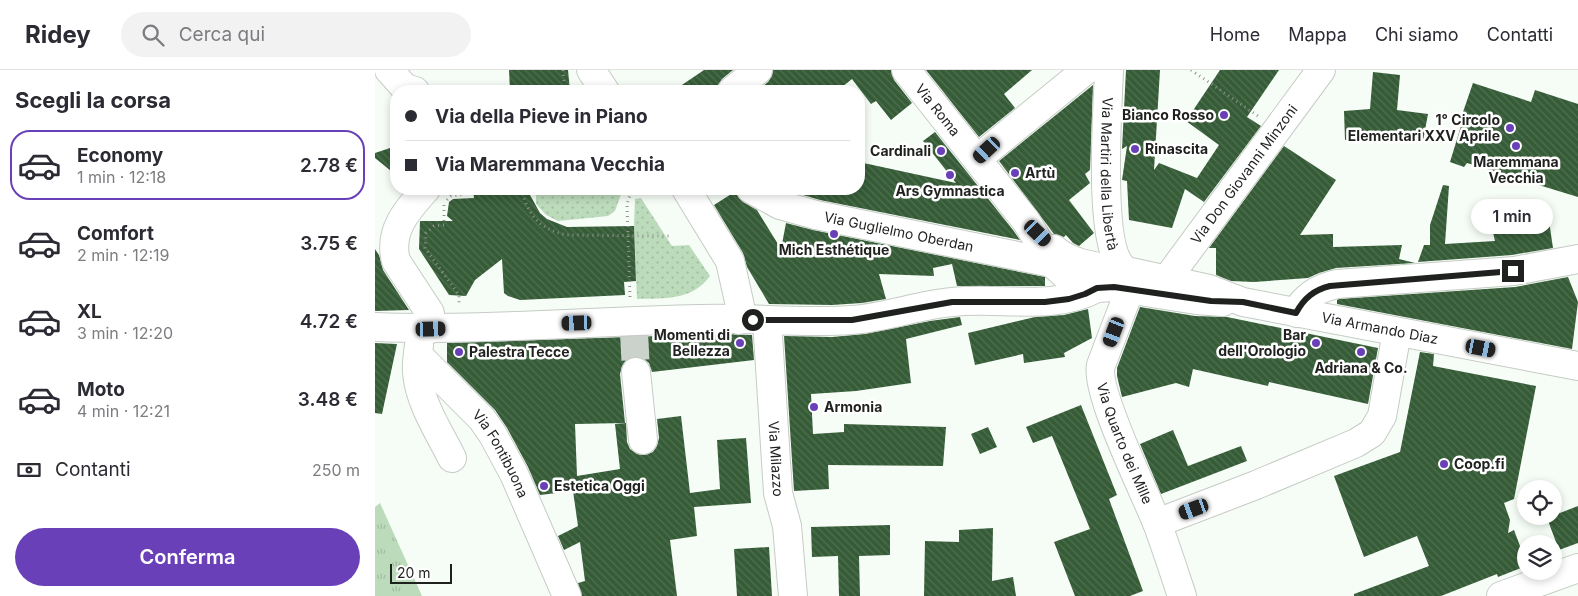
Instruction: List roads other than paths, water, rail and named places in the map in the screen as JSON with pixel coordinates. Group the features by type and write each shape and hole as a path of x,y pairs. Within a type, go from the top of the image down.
{"street":[{"path":"389,70 402,85"},
{"path":"591,70 601,85"},
{"path":"739,85 758,70"},
{"name":"Via Roma","path":"906,70 1026,222 1052,263 1065,275 1097,288 1128,280"},
{"path":"977,159 1086,70"},
{"name":"Via Martiri della Libertà","path":"1109,70 1108,215 1114,253 1119,266 1128,280"},
{"name":"Via Don Giovanni Minzoni","path":"1167,279 1321,70"},
{"path":"420,195 400,222 394,241 394,252 396,261 430,312 416,371 425,402 453,458"},
{"path":"685,195 730,261 740,306 739,320"},
{"name":"Via Guglielmo Oberdan","path":"762,195 779,205 816,215 1052,263"},
{"name":"Via Roma","path":"1026,222 1065,258 1128,280 1211,301 1243,302"},
{"path":"1296,313 1301,304 1311,294 1337,284 1513,271 1578,259"},
{"name":"Via Armando Diaz","path":"1128,280 1167,279 1209,289 1243,302 1578,366"},
{"name":"Via Quarto dei Mille","path":"1128,280 1120,316 1100,368 1101,381 1108,405 1157,522 1182,596"},
{"path":"375,327 423,337 632,318 852,320 952,302 1045,302 1069,299 1097,288"},
{"name":"Via Milazzo","path":"767,320 778,493 787,526 793,596"},
{"path":"1157,522 1313,462 1367,437 1376,428 1382,416 1397,332"},
{"name":"Via Fontibuona","path":"423,337 493,435 514,474 567,596"},
{"path":"636,372 643,440"},
{"path":"1501,596 1578,568"}],"tunnel":[{"path":"634,332 636,372"}],"place":[{"name":"Bianco Rosso","path":"1224,115"},
{"name":"1° Circolo Elementari XXV Aprile","path":"1510,128"},
{"name":"Maremmana Vecchia","path":"1516,146"},
{"name":"Rinascita","path":"1135,149"},
{"name":"Cardinali","path":"941,151"},
{"name":"Artù","path":"1015,173"},
{"name":"Ars Gymnastica","path":"950,175"},
{"name":"Mich Esthétique","path":"834,234"},
{"name":"Momenti di Bellezza","path":"740,343"},
{"name":"Bar dell'Orologio","path":"1316,343"},
{"name":"Palestra Tecce","path":"459,352"},
{"name":"Adriana & Co.","path":"1361,352"},
{"name":"Armonia","path":"814,407"},
{"name":"Coop.fi","path":"1444,464"},
{"name":"Estetica Oggi","path":"544,486"}]}
